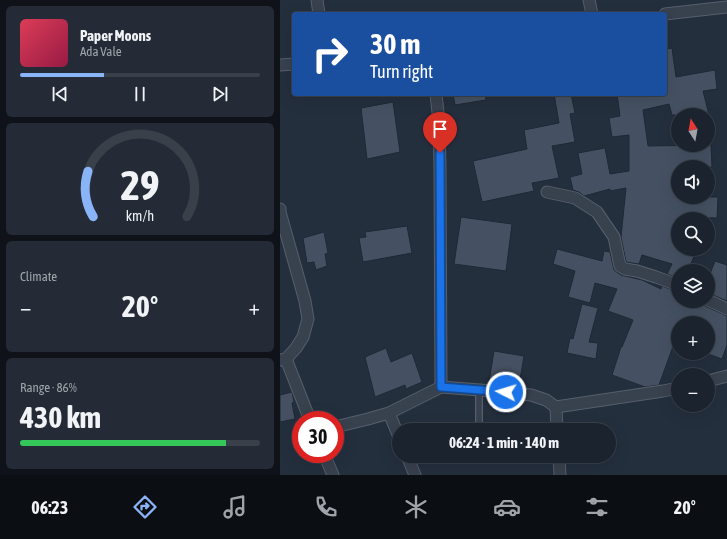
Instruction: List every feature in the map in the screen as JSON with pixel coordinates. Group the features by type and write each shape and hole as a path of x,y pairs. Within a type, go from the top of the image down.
{"street":[{"path":"317,0 319,12"},
{"path":"589,0 592,12"},
{"path":"667,14 711,4 727,7"},
{"path":"280,65 292,64"},
{"path":"436,96 439,122 440,160 441,387"},
{"path":"547,192 575,198 597,212 614,237 620,266 625,269 637,271 671,282"},
{"path":"280,209 305,301 308,318 303,337 296,348 283,359 306,411"},
{"path":"715,303 727,309"},
{"path":"715,379 727,376"},
{"path":"344,425 389,413 441,387 478,389 531,395 546,400 556,407 671,390"},
{"path":"556,407 557,423"},
{"path":"389,413 393,423"},
{"path":"328,463 333,475"},
{"path":"410,463 415,475"},
{"path":"559,463 560,475"}],"lane":[{"path":"478,389 479,423"}],"building":[{"path":"672,48 676,77 715,70 717,89 703,91 707,108 671,108 671,111 669,104 643,110 648,146 671,146 671,152 711,152 712,160 671,160 671,204 715,204 715,197 718,197 717,218 715,218 715,212 671,212 671,256 694,256 691,264 672,264 642,255 639,264 626,262 621,237 626,188 610,191 610,189 584,196 573,190 570,177 582,174 578,153 605,148 610,174 629,171 629,135 612,137 609,118 620,116 617,96 667,96 667,49"},
{"path":"453,96 485,96 486,100 455,105"},
{"path":"554,96 571,96 575,113 570,114 575,142 552,146 559,178 532,183 534,191 482,202 473,161 527,149 524,130 559,123"},
{"path":"393,102 400,152 367,159 361,108"},
{"path":"461,217 512,224 506,271 454,264"},
{"path":"407,226 412,253 363,262 359,238 366,237 365,232"},
{"path":"324,232 328,253 325,254 327,266 316,270 314,262 307,263 303,238"},
{"path":"557,249 602,261 604,251 610,252 614,270 621,275 642,280 661,289 662,286 671,289 671,308 709,308 727,316 727,345 722,359 715,356 715,316 671,316 671,352 659,385 645,387 612,375 621,347 633,320 608,311 617,289 595,283 590,303 568,297 575,271 553,264"},
{"path":"715,261 727,265 727,301 715,296"},
{"path":"671,266 671,275 667,274"},
{"path":"582,304 598,308 589,342 598,343 596,359 567,353 570,338 573,339"},
{"path":"386,348 391,362 412,353 422,382 406,389 405,385 375,397 365,357"},
{"path":"494,351 524,356 519,386 489,382"},
{"path":"292,392 294,402 292,403 294,411 292,411 292,420 280,422 280,395"}],"route":[{"path":"440,153 441,387 506,392"}]}
